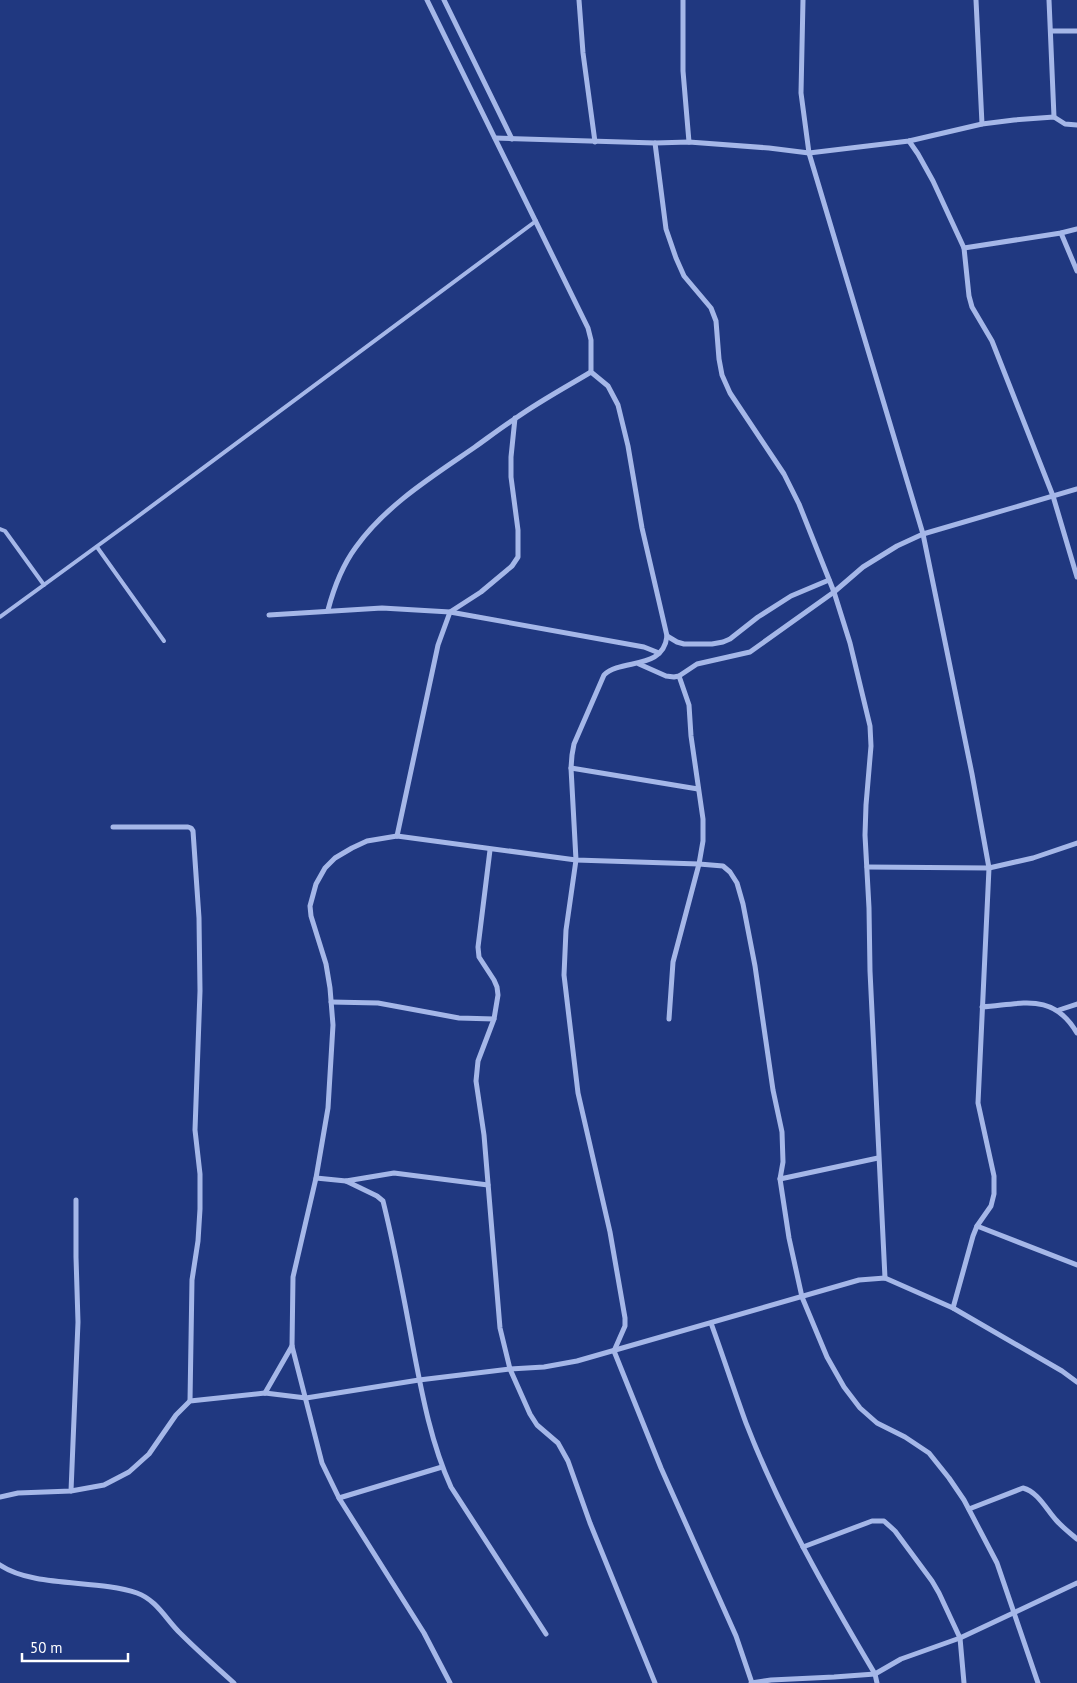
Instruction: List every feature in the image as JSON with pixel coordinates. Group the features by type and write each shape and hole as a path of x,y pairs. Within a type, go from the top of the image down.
{"street":[{"path":"427,0 588,328 591,340 591,372"},
{"path":"444,0 512,139"},
{"path":"579,0 583,53 595,142"},
{"path":"682,0 683,71 689,142"},
{"path":"803,0 801,93 809,153 923,534 989,868 978,1103 994,1176 994,1194 991,1206 977,1226 973,1236 953,1308"},
{"path":"976,0 982,124"},
{"path":"1049,0 1052,31 1051,73 1054,117"},
{"path":"1052,31 1077,31"},
{"path":"495,138 655,144 689,142 809,153 909,141 982,124 1054,117 1065,124 1077,125"},
{"path":"909,141 933,181 964,248 972,307 992,341 1053,496 1077,577"},
{"path":"655,144 666,229 676,258 684,276 711,308 716,321 722,375 730,393 784,474 798,504 834,592 852,652 870,726 871,746 866,805 867,868 878,1158 885,1278"},
{"path":"964,248 1061,234 1077,229"},
{"path":"1061,234 1077,271"},
{"path":"328,610 343,568 371,529 388,512 426,481 515,418 591,372"},
{"path":"591,372 608,386 618,405 628,446 642,528 667,636 666,643 659,653 639,664 615,668 609,670 604,675 574,744 571,768 576,860 566,930 564,975 578,1094 610,1232 625,1318 625,1326 614,1351 660,1468 736,1636 752,1683 770,1680 834,1678 875,1674 901,1659 960,1638 1077,1583"},
{"path":"397,836 438,645 450,612 481,592 512,566 518,557 518,530 511,477 515,418"},
{"path":"639,664 666,676 674,677 679,676 697,664 750,652 834,592 864,567 897,546 923,534 1077,489"},
{"path":"667,636 684,644 723,642 791,596 829,580"},
{"path":"269,615 328,610 395,608 450,612 639,646 659,653"},
{"path":"669,1019 673,962 699,864 703,841 703,819 691,736 689,705 679,676"},
{"path":"571,768 698,789"},
{"path":"113,827 188,827 193,831 199,918 200,991 195,1130 200,1174 200,1209 198,1241 192,1280 190,1400"},
{"path":"450,1683 424,1633 339,1498 322,1463 292,1346 293,1277 316,1178 330,1090 333,1025 326,964 311,916 310,906 316,884 325,868 335,858 368,841 397,836 490,850 576,860 723,866 730,872 737,882 743,904 755,966 773,1090 782,1132 783,1162 780,1180 789,1238 802,1297 827,1357 844,1387 860,1408 877,1423 929,1453 949,1478 969,1509 997,1563 1038,1683"},
{"path":"867,868 989,868 1033,858 1077,843"},
{"path":"490,850 478,947 480,957 498,987 498,995 494,1020 478,1060 476,1081 484,1135 494,1280 500,1328 510,1369 530,1414 537,1425 558,1443 568,1461 590,1523 655,1683"},
{"path":"331,1002 378,1003 459,1018 494,1020"},
{"path":"982,1007 1031,1003 1048,1005 1059,1010 1077,1033"},
{"path":"1059,1010 1077,1004"},
{"path":"780,1180 878,1158"},
{"path":"316,1178 346,1181 394,1173 488,1185"},
{"path":"346,1181 377,1196 383,1201 400,1275 419,1380 442,1467 451,1487 546,1634"},
{"path":"71,1491 78,1322 76,1200"},
{"path":"977,1226 1077,1265"},
{"path":"0,1497 71,1491 104,1485 129,1472 149,1454 176,1415 190,1400 265,1393 306,1398 419,1380 560,1364 614,1351 859,1280 885,1278 953,1308 1062,1371 1077,1382"},
{"path":"711,1322 746,1424 773,1484 803,1547 875,1674 877,1683"},
{"path":"265,1393 292,1346"},
{"path":"339,1498 442,1467"},
{"path":"969,1509 1023,1488 1029,1489 1056,1521 1077,1538"},
{"path":"803,1547 872,1521 884,1521 894,1531 932,1581 945,1604 960,1638 964,1683"},
{"path":"0,1565 14,1573 30,1577 109,1587 138,1593 150,1600 172,1626 234,1683"}],"lane":[{"path":"0,617 536,221"},
{"path":"0,528 5,531 44,585"},
{"path":"97,547 164,641"}]}
